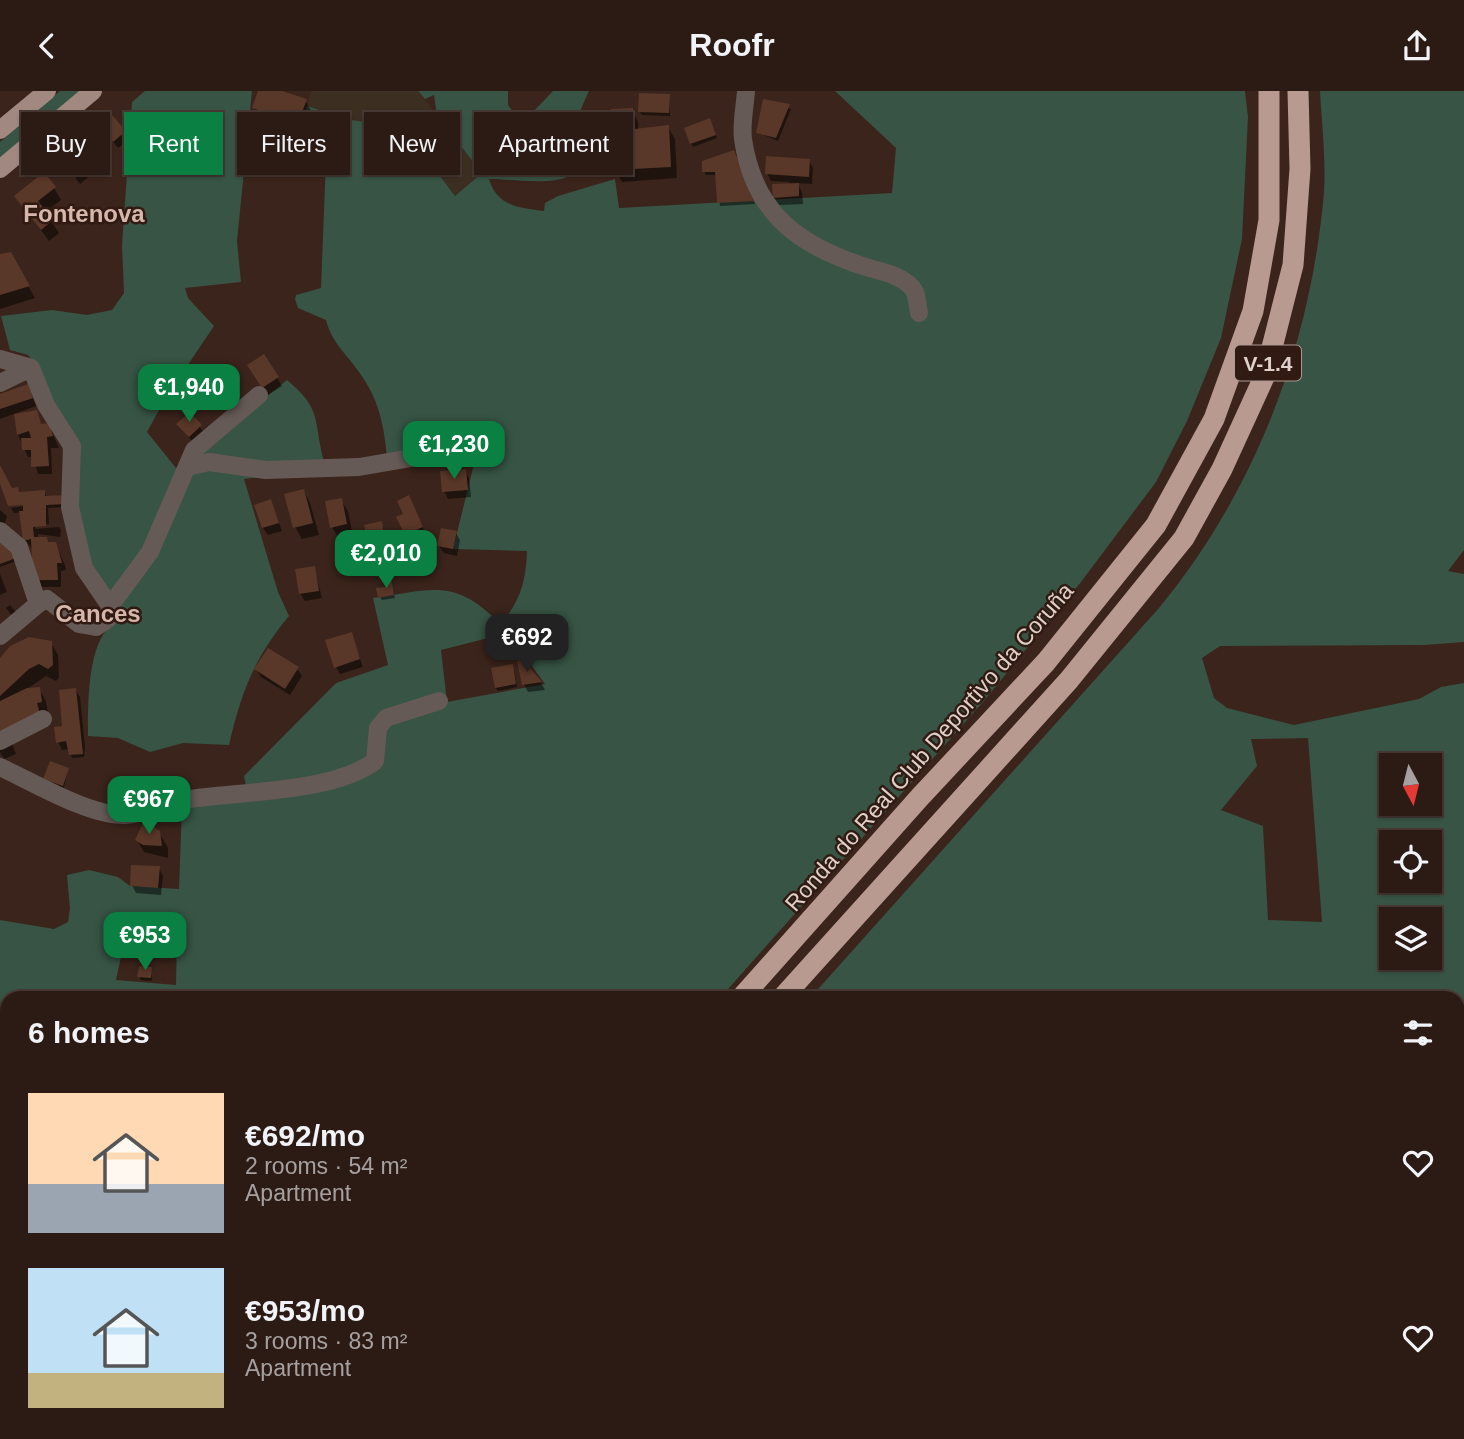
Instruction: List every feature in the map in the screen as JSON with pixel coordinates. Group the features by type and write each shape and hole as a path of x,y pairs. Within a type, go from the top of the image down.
{"highway":[{"name":"Ronda do Real Club Deportivo da Coruña","path":"747,991 920,797 1045,662 1156,525 1214,419 1253,310 1269,220 1269,91"},
{"name":"V-1.4","path":"788,991 1069,680 1184,538 1222,469 1259,387 1293,265 1300,169 1298,91"}],"main road":[{"path":"0,130 47,91"},
{"path":"0,169 93,91"}],"street":[{"path":"746,91 743,138 751,167 776,218 802,240 849,261 898,277 914,291 919,313"},
{"path":"0,359 32,368"},
{"path":"0,383 32,368"},
{"path":"32,368 46,405 72,446 70,507 84,568 110,607"},
{"path":"0,636 47,599 79,624 96,627 108,619 110,607 150,552 194,450 259,395"},
{"path":"187,467 209,462 266,470 359,467 469,448"},
{"path":"0,531 19,547 38,604"},
{"path":"0,767 105,813 127,815 173,801 313,784 351,774 375,761 378,728 386,718 439,701"},
{"path":"0,741 43,719"}],"shaded area":[{"path":"311,91 418,91 434,112 364,112 364,122 361,122 350,119 350,112 327,112 307,106"},
{"path":"460,145 474,163 474,175 480,175 455,196 439,175 460,175"}],"green space":[{"path":"60,91 80,91 55,112 35,112"},
{"path":"145,91 252,91 250,112 237,112 237,175 244,175 237,241 241,282 185,288 188,298 214,326 165,399 147,432 176,468 287,380 312,408 324,461 387,457 380,414 367,384 336,343 326,320 298,308 295,299 296,295 321,288 325,175 350,175 350,120 364,122 364,175 439,175 455,196 480,175 572,175 546,181 489,179 497,195 503,200 518,207 544,211 545,203 558,196 615,179 619,208 892,193 896,148 835,91 1245,91 1248,117 1242,239 1221,338 1187,421 1156,482 1081,582 983,702 726,991 0,991 0,920 54,929 68,922 70,909 67,875 89,870 118,877 130,886 179,889 182,805 246,786 244,776 336,683 388,665 373,598 441,590 469,599 500,624 517,600 526,562 527,551 453,549 477,452 244,479 278,592 289,616 250,677 229,745 183,743 150,752 118,738 88,736 93,661 103,635 111,625 86,554 78,507 44,378 28,355 10,350 1,316 52,310 87,315 112,310 124,293 122,245 127,175 223,175 223,112 131,112 132,102","holes":["508,633 545,684 447,702 441,650","127,929 177,933 176,985 116,980"]},
{"path":"418,91 508,91 508,105 513,112 474,112 474,163 460,145 460,112 436,112 434,95 425,99"},
{"path":"553,91 589,91 580,112 533,112"},
{"path":"1320,91 1464,91 1464,550 1448,571 1464,574 1464,642 1424,645 1220,646 1202,658 1214,698 1227,708 1294,725 1419,699 1441,687 1464,683 1464,991 816,991 1159,608 1223,517 1249,468 1290,366 1316,258 1324,189","holes":["1308,738 1322,922 1268,920 1263,826 1221,810 1257,766 1251,739"]},
{"path":"307,106 325,112 306,112"},
{"path":"21,124 21,140 0,158 0,142"}],"building":[{"path":"258,91 282,91 307,99 302,112 264,112 252,108"},
{"path":"639,93 670,94 669,113 638,112"},
{"path":"763,99 790,104 776,138 756,133"},
{"path":"633,108 633,112 611,112 611,109"},
{"path":"112,115 124,129 124,133 113,142 110,138"},
{"path":"710,118 716,135 690,144 684,128"},
{"path":"669,125 671,167 633,169 633,129"},
{"path":"734,150 755,201 717,203 715,172 702,172 702,161"},
{"path":"766,156 810,159 809,177 765,174"},
{"path":"40,175 46,175 56,187 38,201 53,220 41,230 14,196"},
{"path":"799,183 799,196 773,198 772,184"},
{"path":"11,252 30,286 0,295 0,254"},
{"path":"264,354 279,377 262,388 247,365"},
{"path":"28,384 33,398 0,409 0,394"},
{"path":"37,410 41,424 49,423 53,436 47,437 49,466 31,467 31,450 22,450 21,438 31,438 29,431 17,435 14,414"},
{"path":"190,412 202,425 189,437 176,424"},
{"path":"0,465 12,488 18,487 19,492 45,490 45,496 66,495 66,504 46,505 46,526 33,527 34,537 47,537 48,542 56,542 62,563 57,563 58,580 33,580 31,539 23,541 19,511 23,511 23,505 8,506 0,484"},
{"path":"466,469 468,490 442,492 440,471"},
{"path":"304,489 313,523 293,528 284,494"},
{"path":"409,495 423,527 405,535 396,517 403,514 397,501"},
{"path":"342,498 347,524 330,528 325,501"},
{"path":"271,499 279,523 262,528 254,505"},
{"path":"382,521 387,554 378,556 376,544 368,545 364,525"},
{"path":"441,528 457,531 453,549 437,546"},
{"path":"0,534 16,558 0,564"},
{"path":"315,566 319,591 299,594 295,569"},
{"path":"391,578 394,595 378,598 376,588 386,587 385,579"},
{"path":"352,632 360,659 334,668 325,640"},
{"path":"29,637 52,641 53,665 48,669 39,664 29,669 0,696 0,658 10,646"},
{"path":"268,648 299,667 285,689 254,669"},
{"path":"522,659 542,682 522,685 517,661"},
{"path":"513,664 516,684 495,688 491,668"},
{"path":"40,687 42,702 37,703 40,714 0,732 0,701 27,688"},
{"path":"76,688 83,754 69,755 66,741 56,743 54,727 62,726 59,690"},
{"path":"50,761 69,768 63,786 43,779"},
{"path":"144,821 160,831 162,846 143,845 135,840"},
{"path":"131,865 160,866 158,888 130,886"},
{"path":"139,966 152,967 151,978 137,977"}],"district":[{"name":"Fontenova","path":"84,213"},
{"name":"Cances","path":"98,613"}]}
